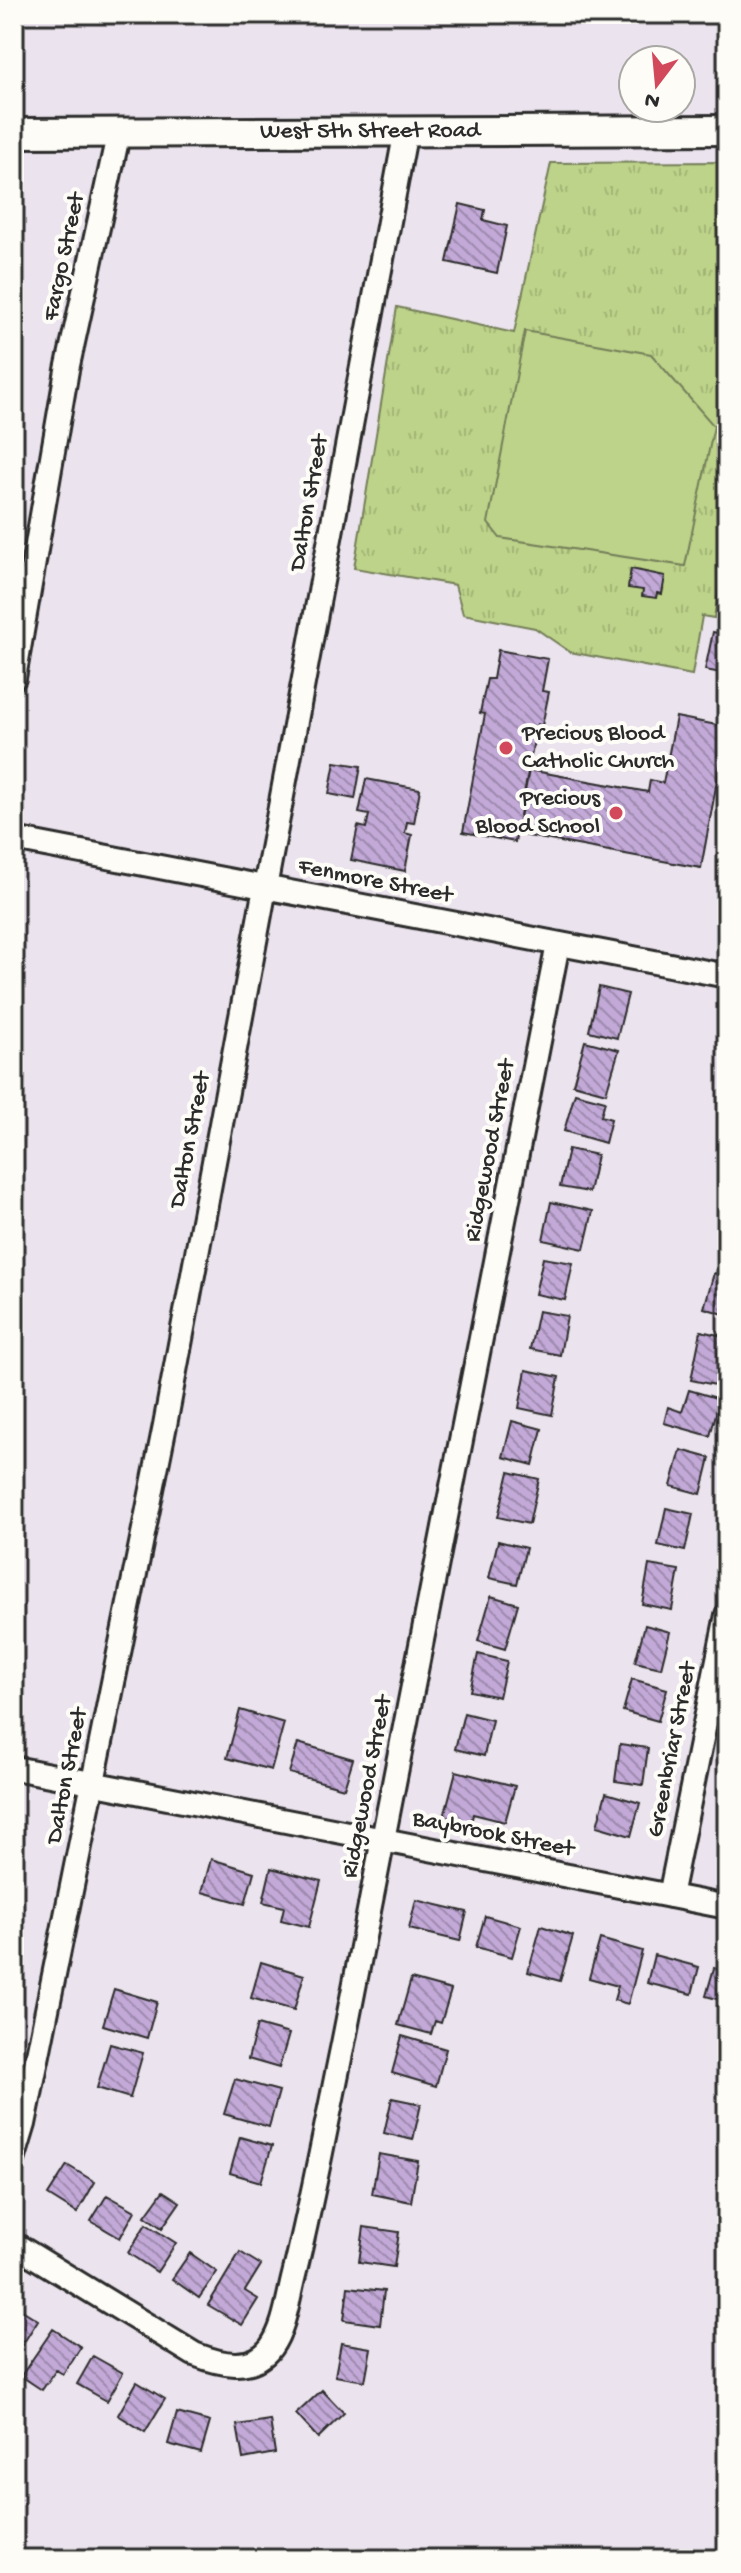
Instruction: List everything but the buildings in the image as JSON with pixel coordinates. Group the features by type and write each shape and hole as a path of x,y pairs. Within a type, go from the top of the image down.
{"street":[{"name":"Dalton Street","path":"14,2157 94,1781 406,130"},
{"name":"West 5th Street Road","path":"14,133 727,130"},
{"name":"Fargo Street","path":"14,678 67,370 119,131"},
{"name":"Fenmore Street","path":"14,839 727,976"},
{"name":"Ridgewood Street","path":"14,2244 194,2354 216,2363 237,2365 255,2360 270,2349 285,2312 305,2231 558,944"},
{"name":"Greenbriar Street","path":"670,1896 727,1615"},
{"name":"Baybrook Street","path":"14,1768 94,1781 727,1907"}],"green space":[{"path":"727,162 727,540 714,618 702,616 692,675 570,652 535,628 463,614 455,585 354,568 397,307 514,333 551,163"},
{"path":"525,331 651,354 714,426 685,566 500,538 488,523"}],"place":[{"name":"Precious Blood Catholic Church","path":"506,748"},
{"name":"Precious Blood School","path":"616,813"}]}
